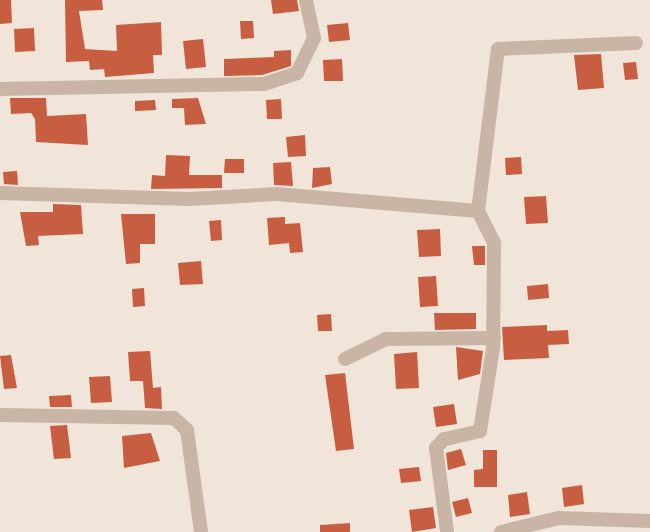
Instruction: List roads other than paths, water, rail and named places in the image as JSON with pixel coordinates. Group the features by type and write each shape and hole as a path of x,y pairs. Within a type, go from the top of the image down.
{"street":[{"path":"0,89 264,84 297,73 314,38 306,0"},
{"path":"447,532 436,447 444,440 480,431 494,338 494,243 478,211 498,50 636,43"},
{"path":"0,193 189,199 276,194 478,211"},
{"path":"345,359 386,339 494,338"},
{"path":"0,415 174,418 187,430 201,532"},
{"path":"501,532 559,518 650,521"},
{"path":"559,518 562,532"}]}
